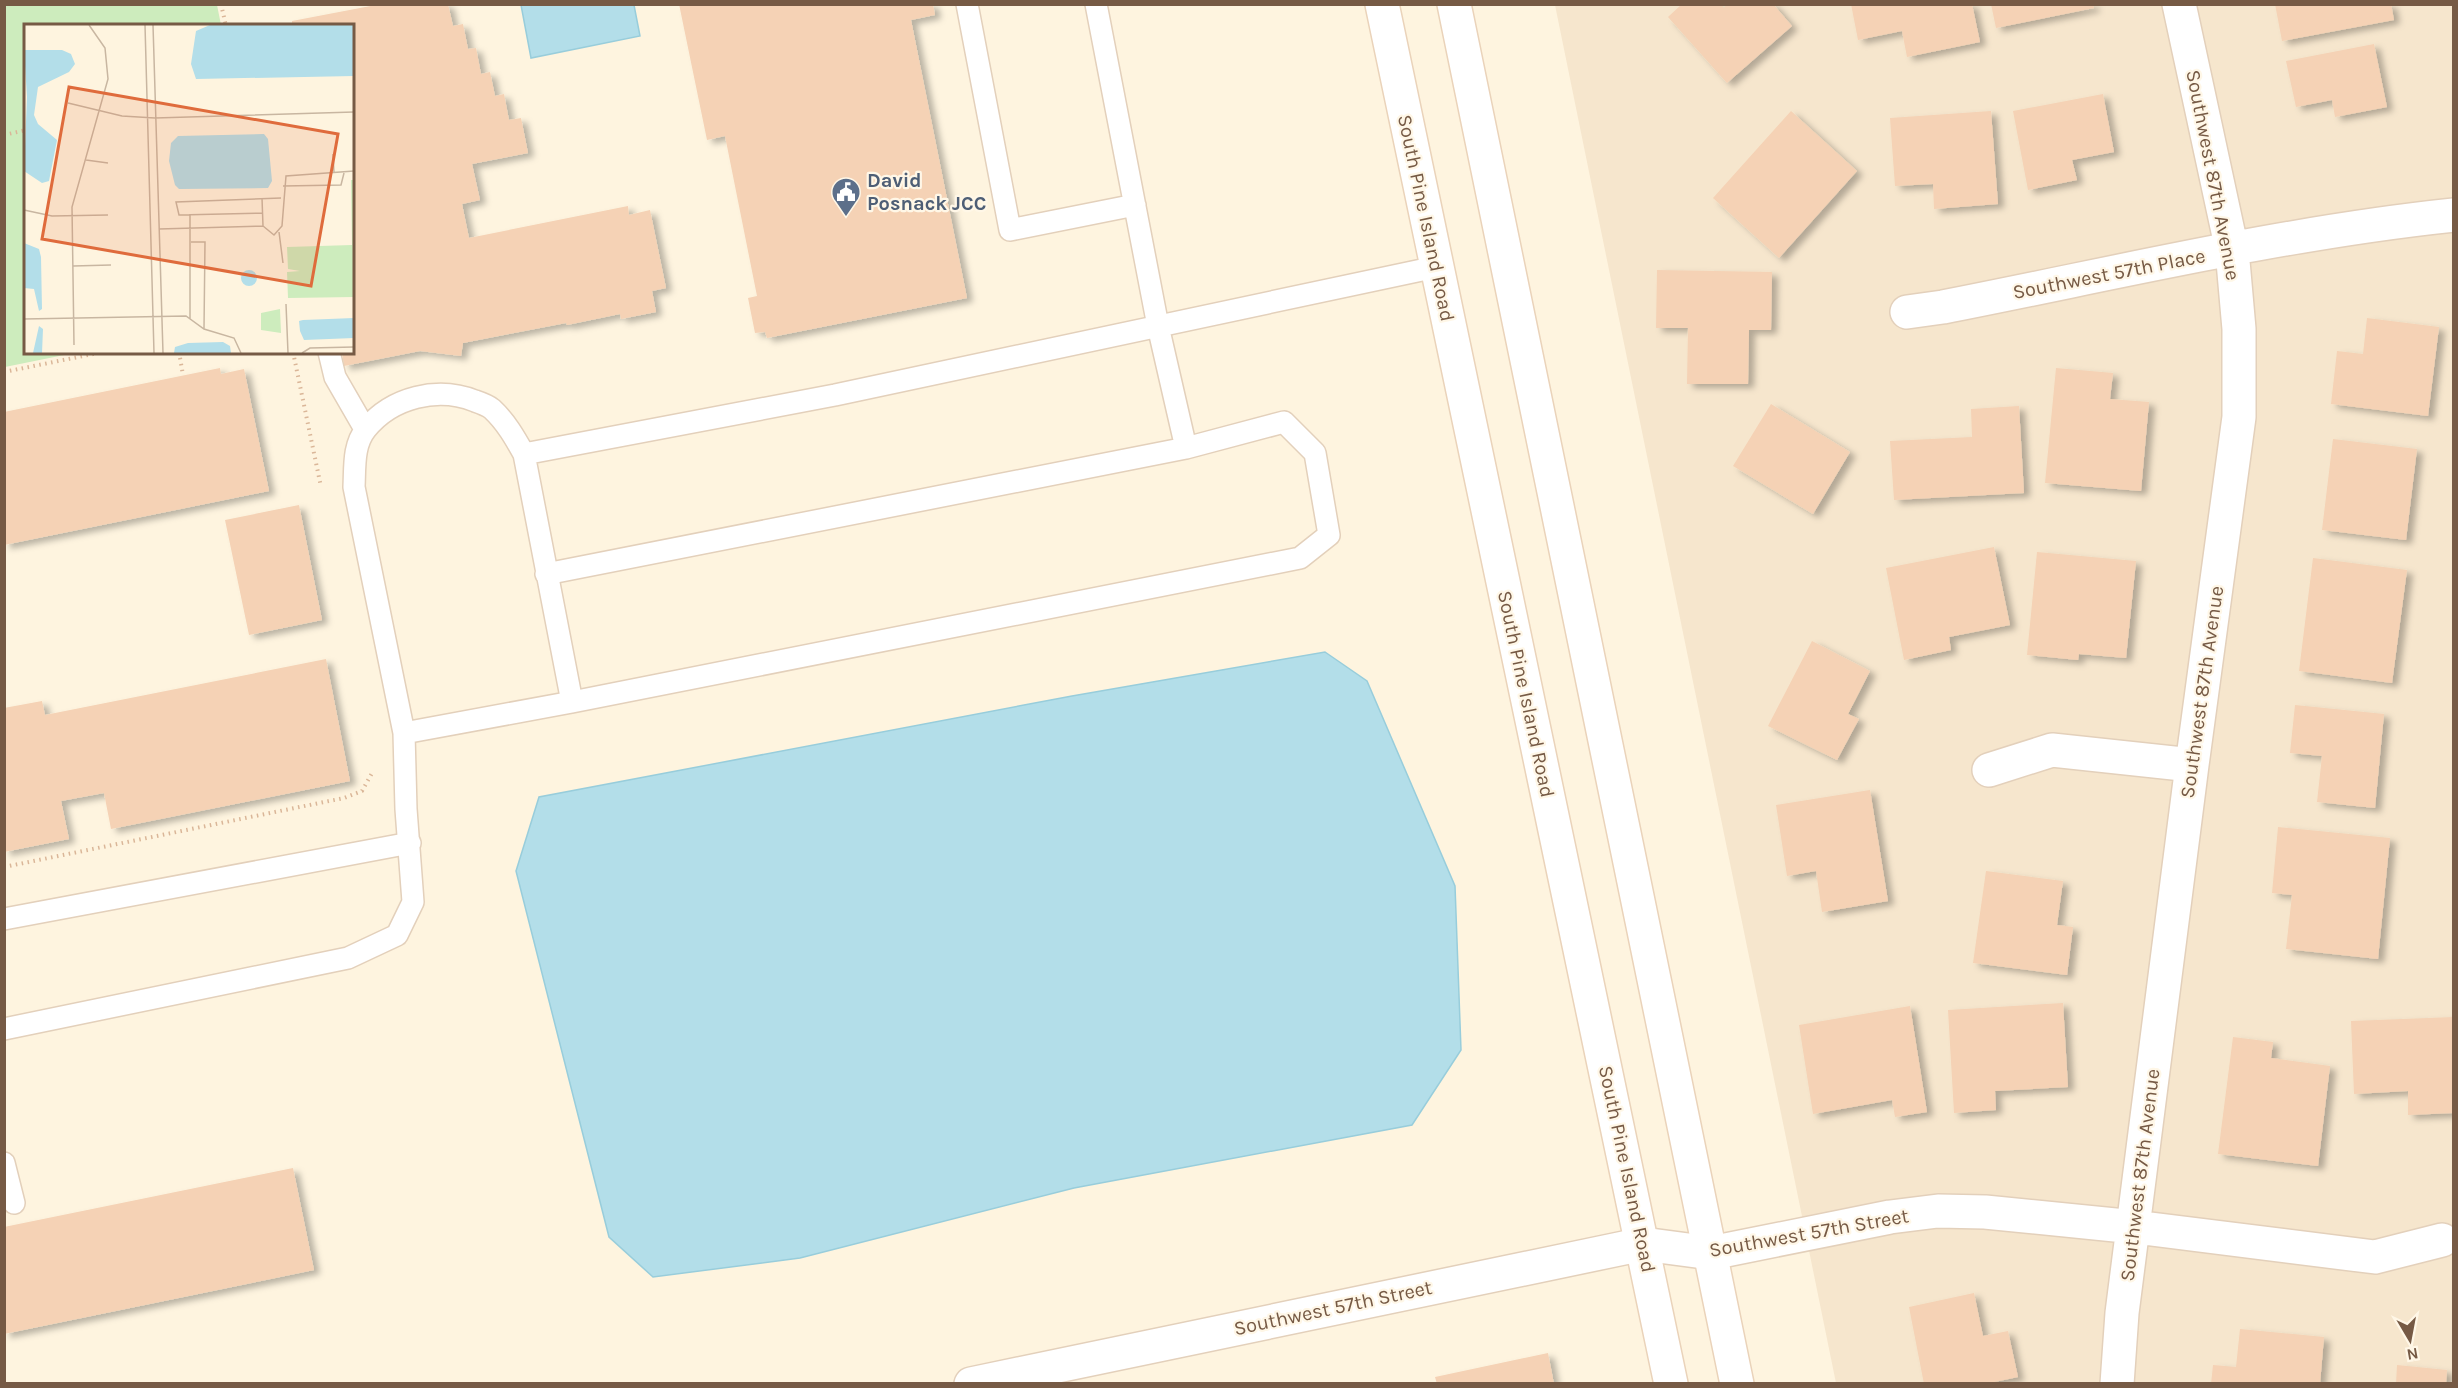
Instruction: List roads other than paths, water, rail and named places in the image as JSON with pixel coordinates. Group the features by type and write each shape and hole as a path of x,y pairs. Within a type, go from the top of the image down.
{"street":[{"name":"South Pine Island Road","path":"1382,4 1671,1383"},
{"path":"1454,4 1737,1383"},
{"name":"Southwest 87th Avenue","path":"2117,1383 2122,1313 2239,417 2239,328 2232,250 2179,4"},
{"name":"Southwest 57th Place","path":"1907,312 2401,220 2454,215"},
{"path":"1989,770 2052,750 2192,765"},
{"name":"Southwest 57th Street","path":"971,1383 1643,1244 1711,1253 1890,1217 1938,1211 1985,1212 2134,1227 2375,1257 2442,1240"}],"lane":[{"path":"967,4 1010,230 1135,205"},
{"path":"1096,4 1158,326 1186,448"},
{"path":"524,454 835,395 1436,267"},
{"path":"329,354 335,377 365,429"},
{"path":"4,1029 348,958 397,935 413,902 406,809 404,733 354,487 355,452 365,429 387,411 413,397 441,393 466,397 490,407 510,429 524,454 572,702"},
{"path":"404,733 1300,558 1329,535 1315,453 1284,422 1186,448 546,574"},
{"path":"4,919 410,843"},
{"path":"4,1163 14,1203"}],"water":[{"path":"521,5 634,5 640,36 531,58"},
{"path":"1325,652 1367,681 1455,886 1461,1050 1412,1125 1074,1188 800,1258 653,1277 609,1237 516,871 539,797 1072,696"}],"place":[{"name":"David Posnack JCC","path":"846,218"}]}
